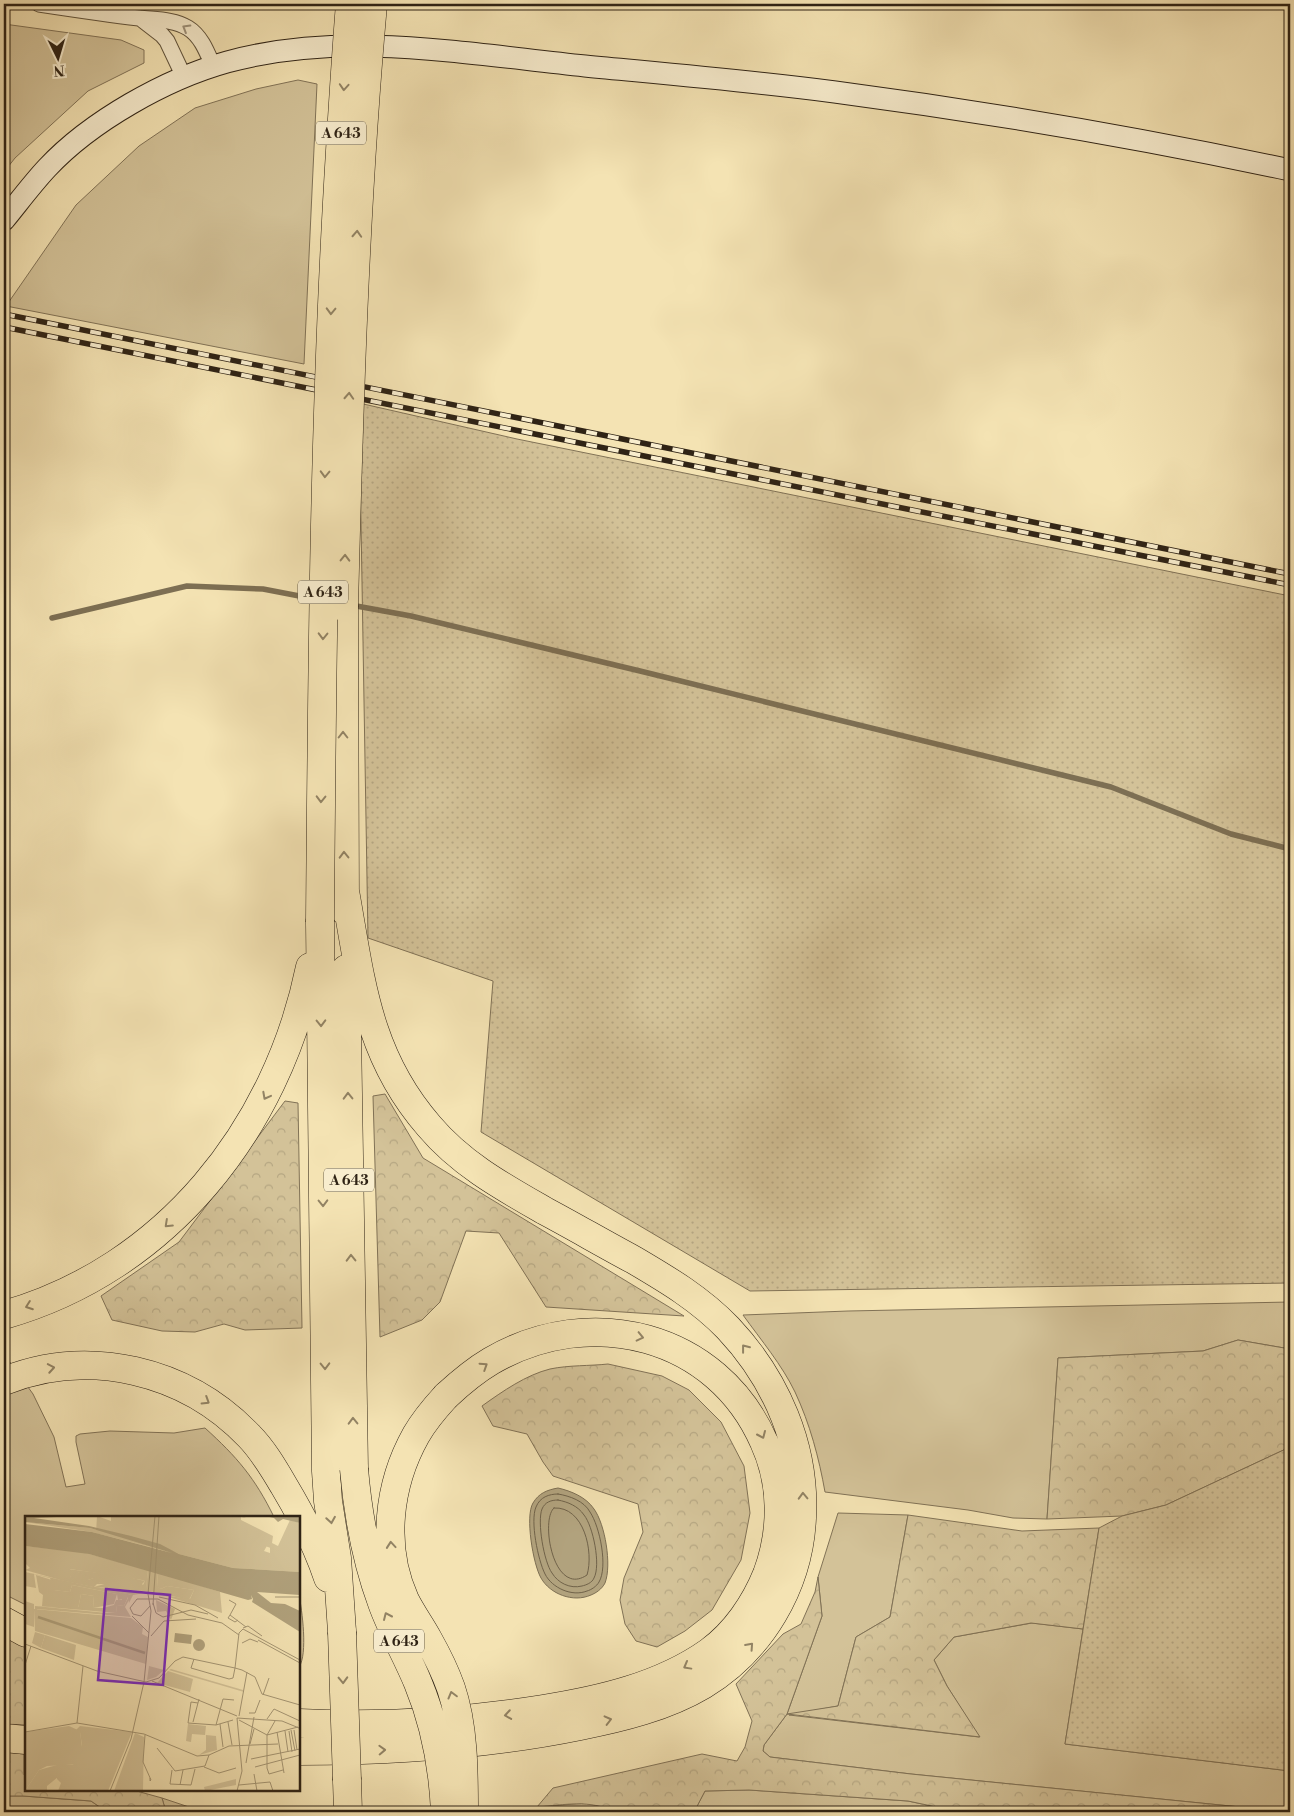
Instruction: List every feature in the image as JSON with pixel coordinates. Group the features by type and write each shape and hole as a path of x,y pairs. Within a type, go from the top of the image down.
{"highway":[{"name":"A 643","path":"348,1812 342,1632 337,1558 328,1501 326,1471 320,922 327,394 333,263 350,4"},
{"name":"A 643","path":"373,4 357,220 348,413 343,674 354,1460 362,1533 374,1581 382,1605 418,1681 435,1732 443,1782 445,1812"},
{"path":"300,1723 434,1723 483,1718 559,1718 631,1714 684,1695 721,1673 753,1643 778,1607 792,1574 799,1546 803,1503 802,1481 797,1452 785,1415 763,1373 740,1342 712,1312 675,1284 488,1178 448,1147 420,1115 400,1087 388,1065 369,1017 345,891"},
{"path":"4,1315 48,1300 88,1281 126,1258 161,1230 222,1167 247,1130 264,1100 285,1051 305,995 320,922"},
{"path":"300,1751 394,1750 436,1747 559,1718 624,1691 664,1678 689,1666 712,1650 732,1632 749,1610 769,1568 778,1533 779,1505 776,1478 769,1451 758,1426 743,1403 724,1382 703,1365 680,1351 654,1340 627,1334 599,1332 545,1339 519,1348 492,1360 470,1375 446,1396 416,1434 405,1456 392,1502 390,1526 391,1551 404,1598 428,1639 452,1690 461,1738 464,1812"},
{"path":"4,1381 31,1372 57,1367 110,1366 162,1378 210,1402 250,1437 278,1476 298,1509 321,1556 342,1632"},
{"path":"4,1621 25,1632"},
{"path":"4,1738 25,1740"}],"main road":[{"path":"4,220 49,166 75,143 124,108 156,90 213,66 249,56 306,47 358,45 427,50 835,92 987,114 1125,137 1290,170"}],"street":[{"path":"39,4 167,20 188,28 201,41 213,66"},
{"path":"140,18 162,35 184,77"}],"green space":[{"path":"4,24 121,40 144,50 144,63 88,91 15,158 4,172"},
{"path":"298,80 317,84 304,364 6,306 76,205 139,146 195,108 256,89"},
{"path":"359,403 517,439 1290,596 1290,1283 750,1291 481,1132 493,981 368,938"},
{"path":"385,1094 423,1158 684,1316 546,1307 499,1233 466,1231 440,1302 422,1320 380,1337 373,1096"},
{"path":"285,1101 298,1103 302,1328 245,1330 224,1324 195,1332 162,1331 112,1320 101,1296 179,1242"},
{"path":"1290,1302 1290,1349 1238,1340 1203,1351 1058,1358 1047,1519 1013,1518 968,1510 825,1492 813,1441 795,1392 778,1362 743,1315 848,1311"},
{"path":"1238,1340 1290,1349 1290,1447 1166,1505 1122,1516 1047,1519 1058,1358 1203,1351"},
{"path":"4,1354 33,1394 54,1437 66,1487 85,1484 76,1442 76,1436 80,1434 110,1431 174,1433 205,1428 227,1449 252,1479 273,1516 25,1516 25,1604 4,1594"},
{"path":"608,1364 662,1376 689,1390 721,1422 744,1466 750,1513 741,1560 712,1610 685,1631 657,1647 636,1641 625,1624 620,1600 624,1578 643,1532 638,1504 553,1476 527,1434 493,1426 482,1406 515,1384 532,1375 550,1369"},
{"path":"1290,1447 1290,1771 1065,1744 1099,1528 1122,1516 1166,1505"},
{"path":"838,1513 908,1515 890,1617 856,1637 838,1706 789,1715 979,1737 947,1686 934,1660 954,1637 1032,1623 1083,1629 1065,1744 1290,1771 1290,1812 911,1774 770,1757 763,1751 764,1745 787,1714 822,1616 818,1577"},
{"path":"908,1515 1022,1531 1099,1528 1083,1629 1031,1623 954,1637 934,1660 947,1686 980,1737 787,1714 838,1706 856,1637 890,1617"},
{"path":"818,1577 822,1616 787,1714 764,1745 763,1751 770,1757 911,1774 1290,1812 960,1812 908,1801 749,1790 705,1791 694,1812 615,1812 596,1805 586,1804 537,1807 553,1788 702,1754 737,1761 745,1747 752,1721 736,1684 783,1634 801,1624 815,1592"},
{"path":"300,1602 304,1642 300,1665"},
{"path":"4,1635 25,1646 25,1725 4,1724"},
{"path":"4,1752 24,1754 25,1791 137,1791 162,1798 166,1812 107,1812 91,1801 4,1796"},
{"path":"749,1790 908,1801 960,1812 694,1812 705,1791"},
{"path":"4,1796 91,1801 107,1812 4,1812"},
{"path":"162,1798 204,1812 166,1812"},
{"path":"587,1803 615,1812 509,1812 537,1807"}],"water":[{"path":"558,1488 578,1495 591,1505 598,1516 604,1534 608,1566 605,1583 597,1592 584,1597 563,1596 550,1589 541,1578 535,1562 530,1529 531,1509 535,1500 541,1494"}],"waterway":[{"path":"52,618 187,586 263,589 315,599"},
{"path":"351,605 411,616 1111,787 1231,834 1290,849"}],"railway":[{"path":"4,314 1290,574"},
{"path":"4,327 1290,585"}]}
